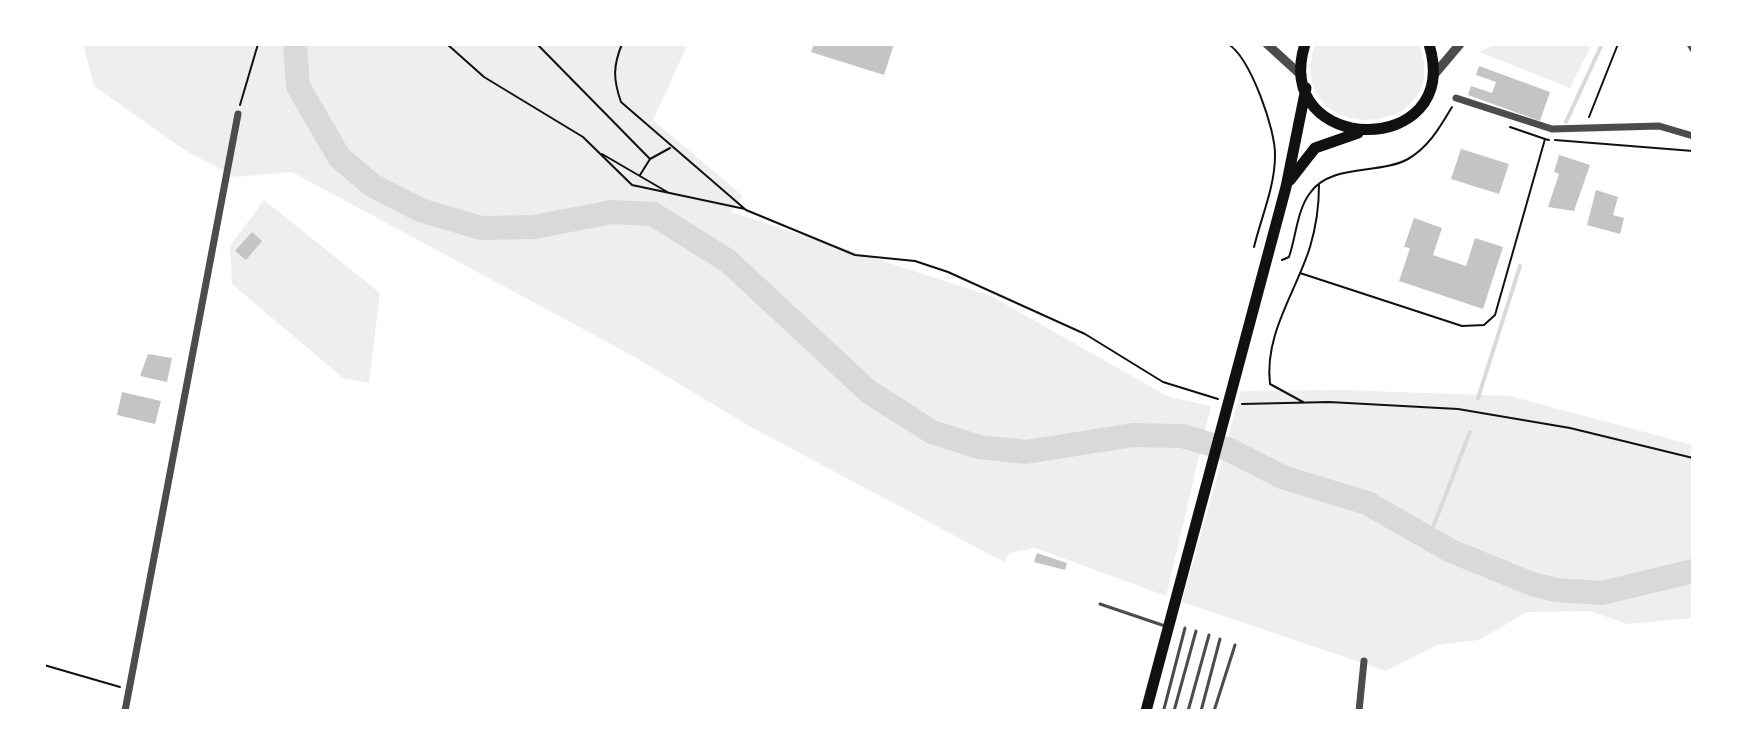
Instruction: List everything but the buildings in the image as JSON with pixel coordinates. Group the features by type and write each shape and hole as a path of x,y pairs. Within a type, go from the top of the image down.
{"main road":[{"path":"1146,711 1286,187 1304,82 1305,44"},
{"path":"1286,187 1315,148 1330,140 1362,132 1382,131 1409,118 1427,94 1433,76 1429,44"},
{"path":"1304,82 1318,111 1334,123 1362,132"}],"street":[{"path":"1267,44 1304,82"},
{"path":"1690,44 1693,49"},
{"path":"1433,76 1457,47"},
{"path":"1456,98 1552,129 1659,126 1693,136"},
{"path":"125,711 238,114"},
{"path":"1359,711 1364,661"}],"lane":[{"path":"1100,604 1168,628"},
{"path":"1164,709 1185,628"},
{"path":"1174,711 1196,631"},
{"path":"1188,711 1209,635"},
{"path":"1201,711 1220,639"},
{"path":"1214,711 1235,645"}],"path":[{"path":"238,114 258,44"},
{"path":"447,44 484,77 569,127 632,185 746,210 855,255 915,261 948,272 1085,334 1163,382 1218,399"},
{"path":"537,44 650,159"},
{"path":"622,44 614,72 621,102 746,210"},
{"path":"1228,44 1240,53 1251,73 1276,152 1254,247"},
{"path":"1584,129 1618,44"},
{"path":"1282,260 1289,257 1305,201 1319,184 1339,175 1407,159 1431,141 1456,98"},
{"path":"1300,273 1462,326 1479,327 1495,315 1545,139 1693,151"},
{"path":"640,176 650,159 672,147"},
{"path":"598,152 673,195"},
{"path":"1303,403 1270,384 1268,367 1276,331 1300,273 1317,217 1319,184"},
{"path":"1240,403 1458,409 1570,428 1693,458"},
{"path":"44,665 129,690"}],"shaded area":[{"path":"83,44 688,44 653,120 743,196 731,212 991,296 1169,397 1211,406 1166,596 1035,548 1009,553 1004,562 749,426 633,356 292,172 236,177 186,151 94,86"},
{"path":"1315,44 1419,44 1424,76 1414,100 1394,114 1368,120 1343,116 1322,102 1311,78"},
{"path":"1495,44 1592,44 1570,88 1479,52"},
{"path":"264,200 380,293 369,383 343,378 232,284 230,246"},
{"path":"1342,390 1510,396 1693,445 1693,618 1627,624 1590,611 1527,612 1479,640 1437,645 1386,671 1182,602 1241,391"}],"waterway":[{"path":"295,44 298,86 339,157 372,185 420,210 481,228 534,227 612,212 653,214 728,261 869,392 932,432 979,447 1026,452 1133,435 1182,436 1230,450 1282,477 1367,503 1451,551 1532,584 1556,590 1602,593 1693,571"},
{"path":"1566,122 1602,44"},
{"path":"1478,398 1520,266"},
{"path":"1428,540 1470,432"}]}
